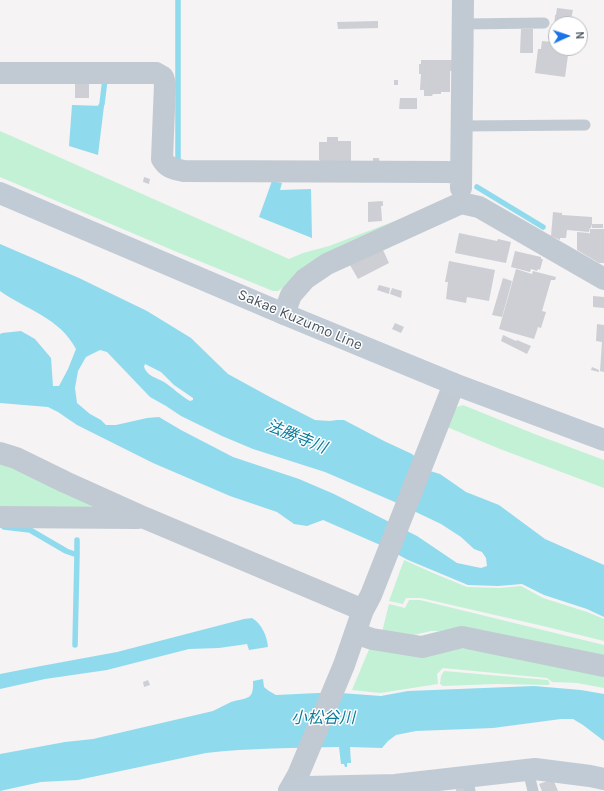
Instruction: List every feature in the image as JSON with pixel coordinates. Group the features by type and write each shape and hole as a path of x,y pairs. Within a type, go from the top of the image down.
{"main road":[{"name":"Sakae Kuzumo Line","path":"0,193 284,314 450,393 604,440"},
{"path":"292,786 394,788 530,781 535,770 604,779"}],"street":[{"path":"461,203 463,0"},
{"path":"0,73 156,73 163,77 165,84 162,159 170,168 184,171 461,173"},
{"path":"284,314 291,295 305,279 327,264 461,203 479,207 604,279"},
{"path":"292,786 344,665 355,633 450,393"},
{"path":"0,453 16,458 145,518 367,603"},
{"path":"0,517 145,518"},
{"path":"355,633 372,640 422,647 462,637 604,666"}],"lane":[{"path":"462,24 544,23"},
{"path":"462,126 585,125"}],"green space":[{"path":"0,131 289,259 303,253 329,246 450,200 310,268 278,291 273,291 0,177"},
{"path":"463,405 604,460 604,488 500,449 447,427 454,408"},
{"path":"0,457 117,508 0,512"},
{"path":"404,560 467,587 500,588 521,586 543,598 587,612 604,619 604,641 421,598 406,598 403,604 389,601"},
{"path":"409,600 420,600 604,645 604,661 448,631 431,631 405,637 382,632 389,604 405,608"},
{"path":"370,647 488,650 604,673 604,688 577,683 552,682 547,678 443,668 437,674 438,684 380,693 352,690"},
{"path":"444,671 548,680 550,684 443,686 440,684 441,676"}],"water":[{"path":"72,105 104,106 98,155 69,146"},
{"path":"272,181 282,183 280,190 311,189 312,238 259,217"},
{"name":"法勝寺川","path":"0,244 79,278 147,311 191,338 228,374 315,420 344,420 412,454 430,471 440,474 466,492 499,505 545,539 604,565 604,617 587,609 544,595 522,584 498,586 468,585 408,560 378,544 323,520 307,526 294,524 277,512 230,496 153,463 77,425 48,407 0,403 0,334 21,331 35,339 51,358 53,386 59,386 76,349 69,338 52,322 0,291","holes":["100,350 107,352 150,397 181,416 253,449 325,472 441,524 461,537 474,549 482,552 486,558 487,566 481,568 457,563 417,536 334,494 299,479 233,457 159,417 147,418 116,425 106,425 77,403 75,388 78,371 86,357","145,364 161,372 174,385 193,398 193,400 190,401 183,397 164,382 147,373 144,367"]},
{"path":"252,618 259,624 263,631 268,647 249,650 247,644 219,648 189,649 107,670 45,679 0,689 0,674 117,652"},
{"name":"小松谷川","path":"263,679 264,687 276,695 341,693 381,696 408,691 534,686 581,690 604,694 604,741 573,719 561,719 493,728 416,731 396,735 382,748 350,747 351,763 347,763 347,767 345,767 344,764 341,764 339,747 239,750 206,753 78,780 41,782 0,791 0,754 65,742 93,739 213,711 231,702 248,697 252,692 253,681"}],"building":[{"path":"557,8 573,10 572,16 555,16"},
{"path":"378,21 378,28 338,29 337,22"},
{"path":"521,29 533,29 533,53 520,53"},
{"path":"542,41 548,42 548,56 568,56 565,77 535,73 538,49 541,49"},
{"path":"421,60 454,60 454,71 450,71 450,92 441,92 441,94 424,94 424,90 420,90 421,74 419,74 419,64 421,64"},
{"path":"75,80 89,80 89,98 75,98"},
{"path":"394,80 398,80 398,85 394,85"},
{"path":"424,94 433,94 432,96 424,96"},
{"path":"400,98 417,98 417,109 399,109"},
{"path":"327,137 338,137 338,141 351,141 351,165 320,165 319,142 327,142"},
{"path":"373,158 379,158 380,166 373,167"},
{"path":"144,177 150,179 149,184 143,182"},
{"path":"382,201 382,221 368,222 368,202"},
{"path":"553,212 562,213 562,215 592,217 591,228 589,232 567,230 566,238 560,238 560,240 551,236"},
{"path":"591,224 603,224 603,228 592,228"},
{"path":"590,229 604,229 604,263 599,263 577,250 577,232 590,234"},
{"path":"459,233 497,241 498,239 511,242 506,263 455,253"},
{"path":"383,250 389,263 358,279 350,265"},
{"path":"515,251 541,257 541,259 543,259 540,270 538,269 537,271 531,269 530,272 511,267"},
{"path":"449,261 495,270 489,301 467,297 466,303 446,299 448,282 445,282"},
{"path":"516,269 532,274 533,271 556,277 555,280 551,280 542,311 546,312 541,328 538,327 534,339 499,329"},
{"path":"503,278 512,281 502,317 492,315"},
{"path":"379,285 390,288 389,294 377,290"},
{"path":"392,288 402,291 401,298 390,294"},
{"path":"593,296 604,297 604,308 593,307"},
{"path":"395,323 404,327 401,333 392,329"},
{"path":"597,324 604,325 604,372 600,371 602,342 596,341"},
{"path":"503,335 531,346 527,354 501,341"},
{"path":"592,367 599,370 599,372 591,370"},
{"path":"148,680 150,685 144,687 143,682"},
{"path":"553,779 558,791 542,791 539,784"},
{"path":"464,787 465,791 456,791 456,789"}],"waterway":[{"path":"178,0 178,160"},
{"path":"98,111 102,104 105,79"},
{"path":"477,187 543,227"},
{"path":"4,527 30,530 66,551 77,555"},
{"path":"75,645 77,540"}]}
